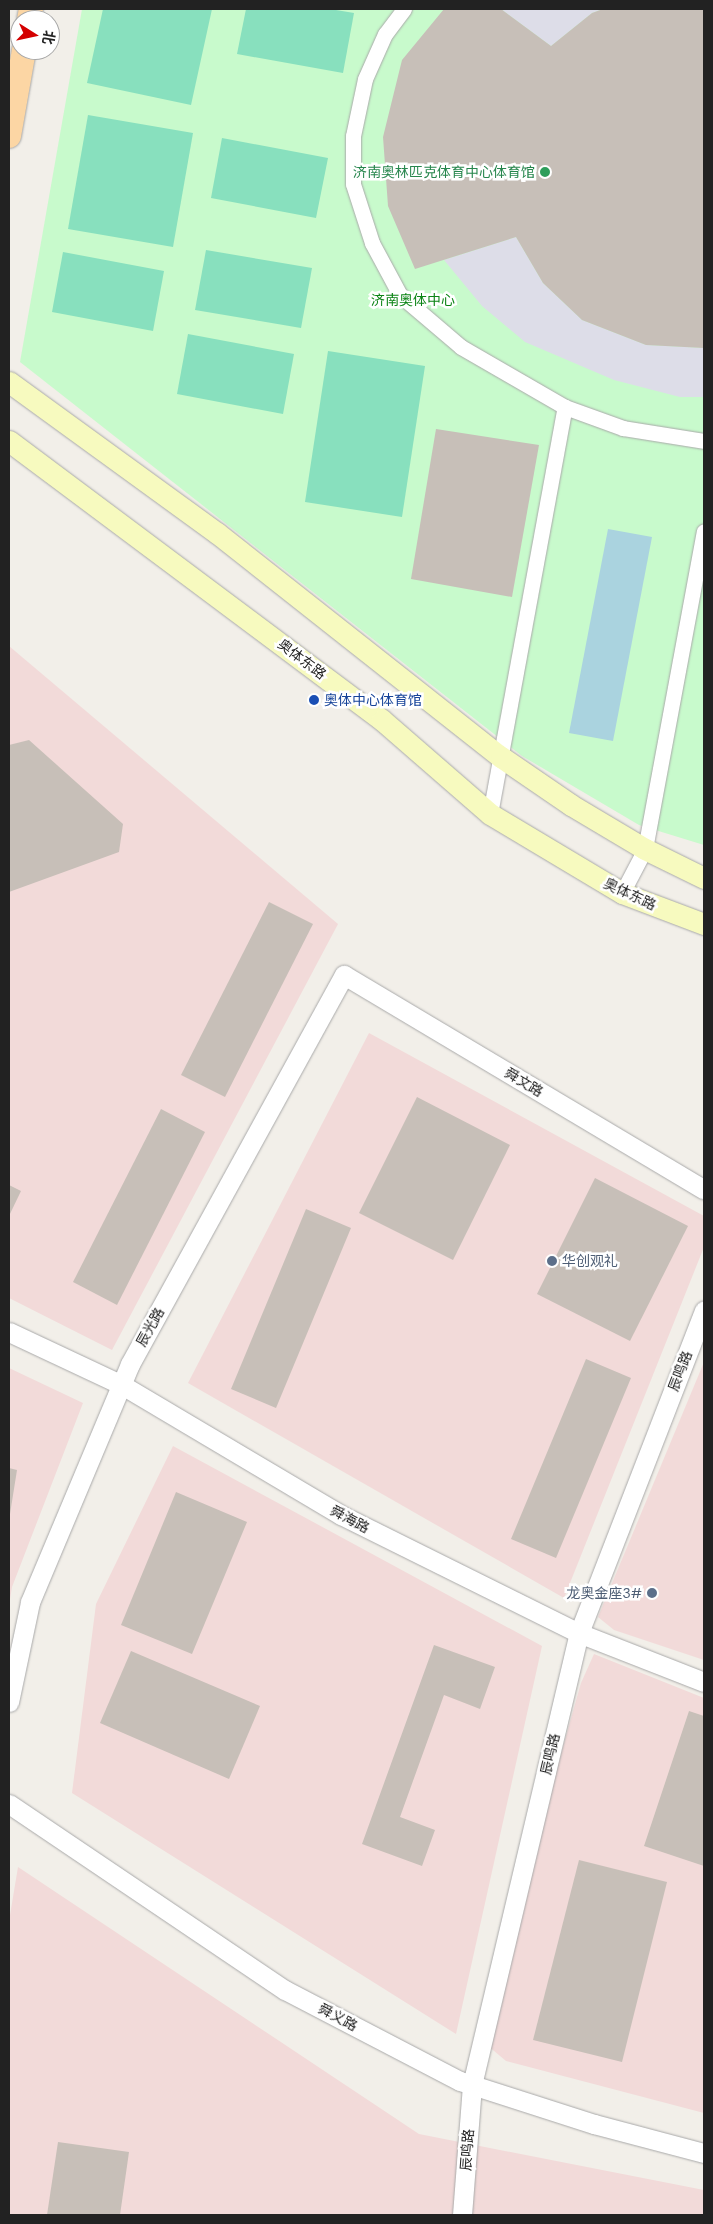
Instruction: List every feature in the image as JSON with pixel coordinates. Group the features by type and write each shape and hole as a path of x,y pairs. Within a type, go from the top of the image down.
{"main road":[{"path":"9,136 22,60"},
{"path":"9,382 217,533 500,757 571,805 645,849 704,878"},
{"name":"奥体东路","path":"9,440 382,720 490,814 622,893 704,924"}],"street":[{"path":"404,9 385,34 365,79 353,136 353,184 372,243 400,295 461,347 566,407 623,428 704,441"},
{"path":"490,814 566,407"},
{"path":"622,893 645,849 704,532"},
{"name":"舜文路","path":"344,975 704,1190"},
{"name":"辰光路","path":"9,1702 30,1602 122,1385 344,975"},
{"name":"辰鸣路","path":"462,2215 472,2085 579,1633 704,1310"},
{"name":"舜海路","path":"9,1332 122,1385 341,1515 579,1633 704,1682"},
{"name":"舜义路","path":"9,1804 285,1990 472,2085 594,2124 704,2153"}],"shaded area":[{"path":"501,9 603,9 592,13 551,46"},
{"path":"516,237 543,283 582,320 646,345 704,348 704,397 680,397 614,380 525,342 482,306 444,260"},
{"path":"9,646 338,924 112,1350 9,1298"},
{"path":"369,1033 704,1216 704,1247 564,1598 188,1383"},
{"path":"704,1362 704,1660 614,1630 598,1617"},
{"path":"9,1368 83,1403 12,1587 9,1605"},
{"path":"173,1446 542,1646 456,2034 72,1793 96,1604"},
{"path":"594,1654 704,1698 704,2113 506,2061 487,2045 536,1842 581,1683"},
{"path":"18,1867 419,2134 704,2190 704,2215 9,2215 9,1921"}],"green space":[{"name":"济南奥体中心","path":"82,9 704,9 704,845 639,825 522,756 20,362"},
{"path":"103,9 212,9 191,105 87,83"},
{"path":"246,9 330,9 354,13 343,73 237,54"},
{"path":"88,115 193,133 173,247 68,229"},
{"path":"222,138 328,158 316,218 211,198"},
{"path":"206,250 312,268 301,328 195,310"},
{"path":"63,252 164,271 153,331 52,312"},
{"path":"188,334 294,354 283,414 177,394"},
{"path":"328,351 425,366 402,517 305,502"}],"water":[{"path":"608,529 652,537 613,741 569,733"}],"building":[{"name":"济南奥林匹克体育中心体育馆","path":"444,9 501,9 551,46 592,13 603,9 704,9 704,348 646,345 582,320 543,283 516,237 415,269 388,206 383,137 402,60"},
{"path":"436,429 539,445 512,597 411,579"},
{"path":"29,740 123,824 119,852 9,892 9,745"},
{"path":"269,902 313,924 225,1097 181,1075"},
{"path":"417,1097 510,1145 453,1260 359,1213"},
{"path":"161,1109 205,1132 117,1305 73,1282"},
{"path":"595,1178 688,1226 630,1341 537,1294"},
{"path":"9,1185 21,1191 9,1216"},
{"path":"306,1209 351,1228 276,1408 231,1389"},
{"path":"586,1359 631,1378 556,1558 511,1539"},
{"path":"9,1468 17,1470 10,1514 9,1514"},
{"path":"176,1492 247,1522 192,1654 121,1625"},
{"path":"434,1645 495,1667 480,1709 444,1695 400,1817 435,1830 422,1866 362,1844"},
{"path":"131,1651 260,1706 229,1779 100,1723"},
{"path":"689,1711 704,1716 704,1866 644,1846"},
{"path":"579,1860 667,1882 622,2062 533,2040"},
{"path":"58,2142 129,2152 120,2215 47,2215"}],"place":[{"name":"济南奥林匹克体育中心体育馆","path":"545,172"},
{"name":"奥体中心体育馆","path":"314,700"},
{"name":"华创观礼","path":"552,1261"},
{"name":"龙奥金座3#","path":"652,1593"}]}
